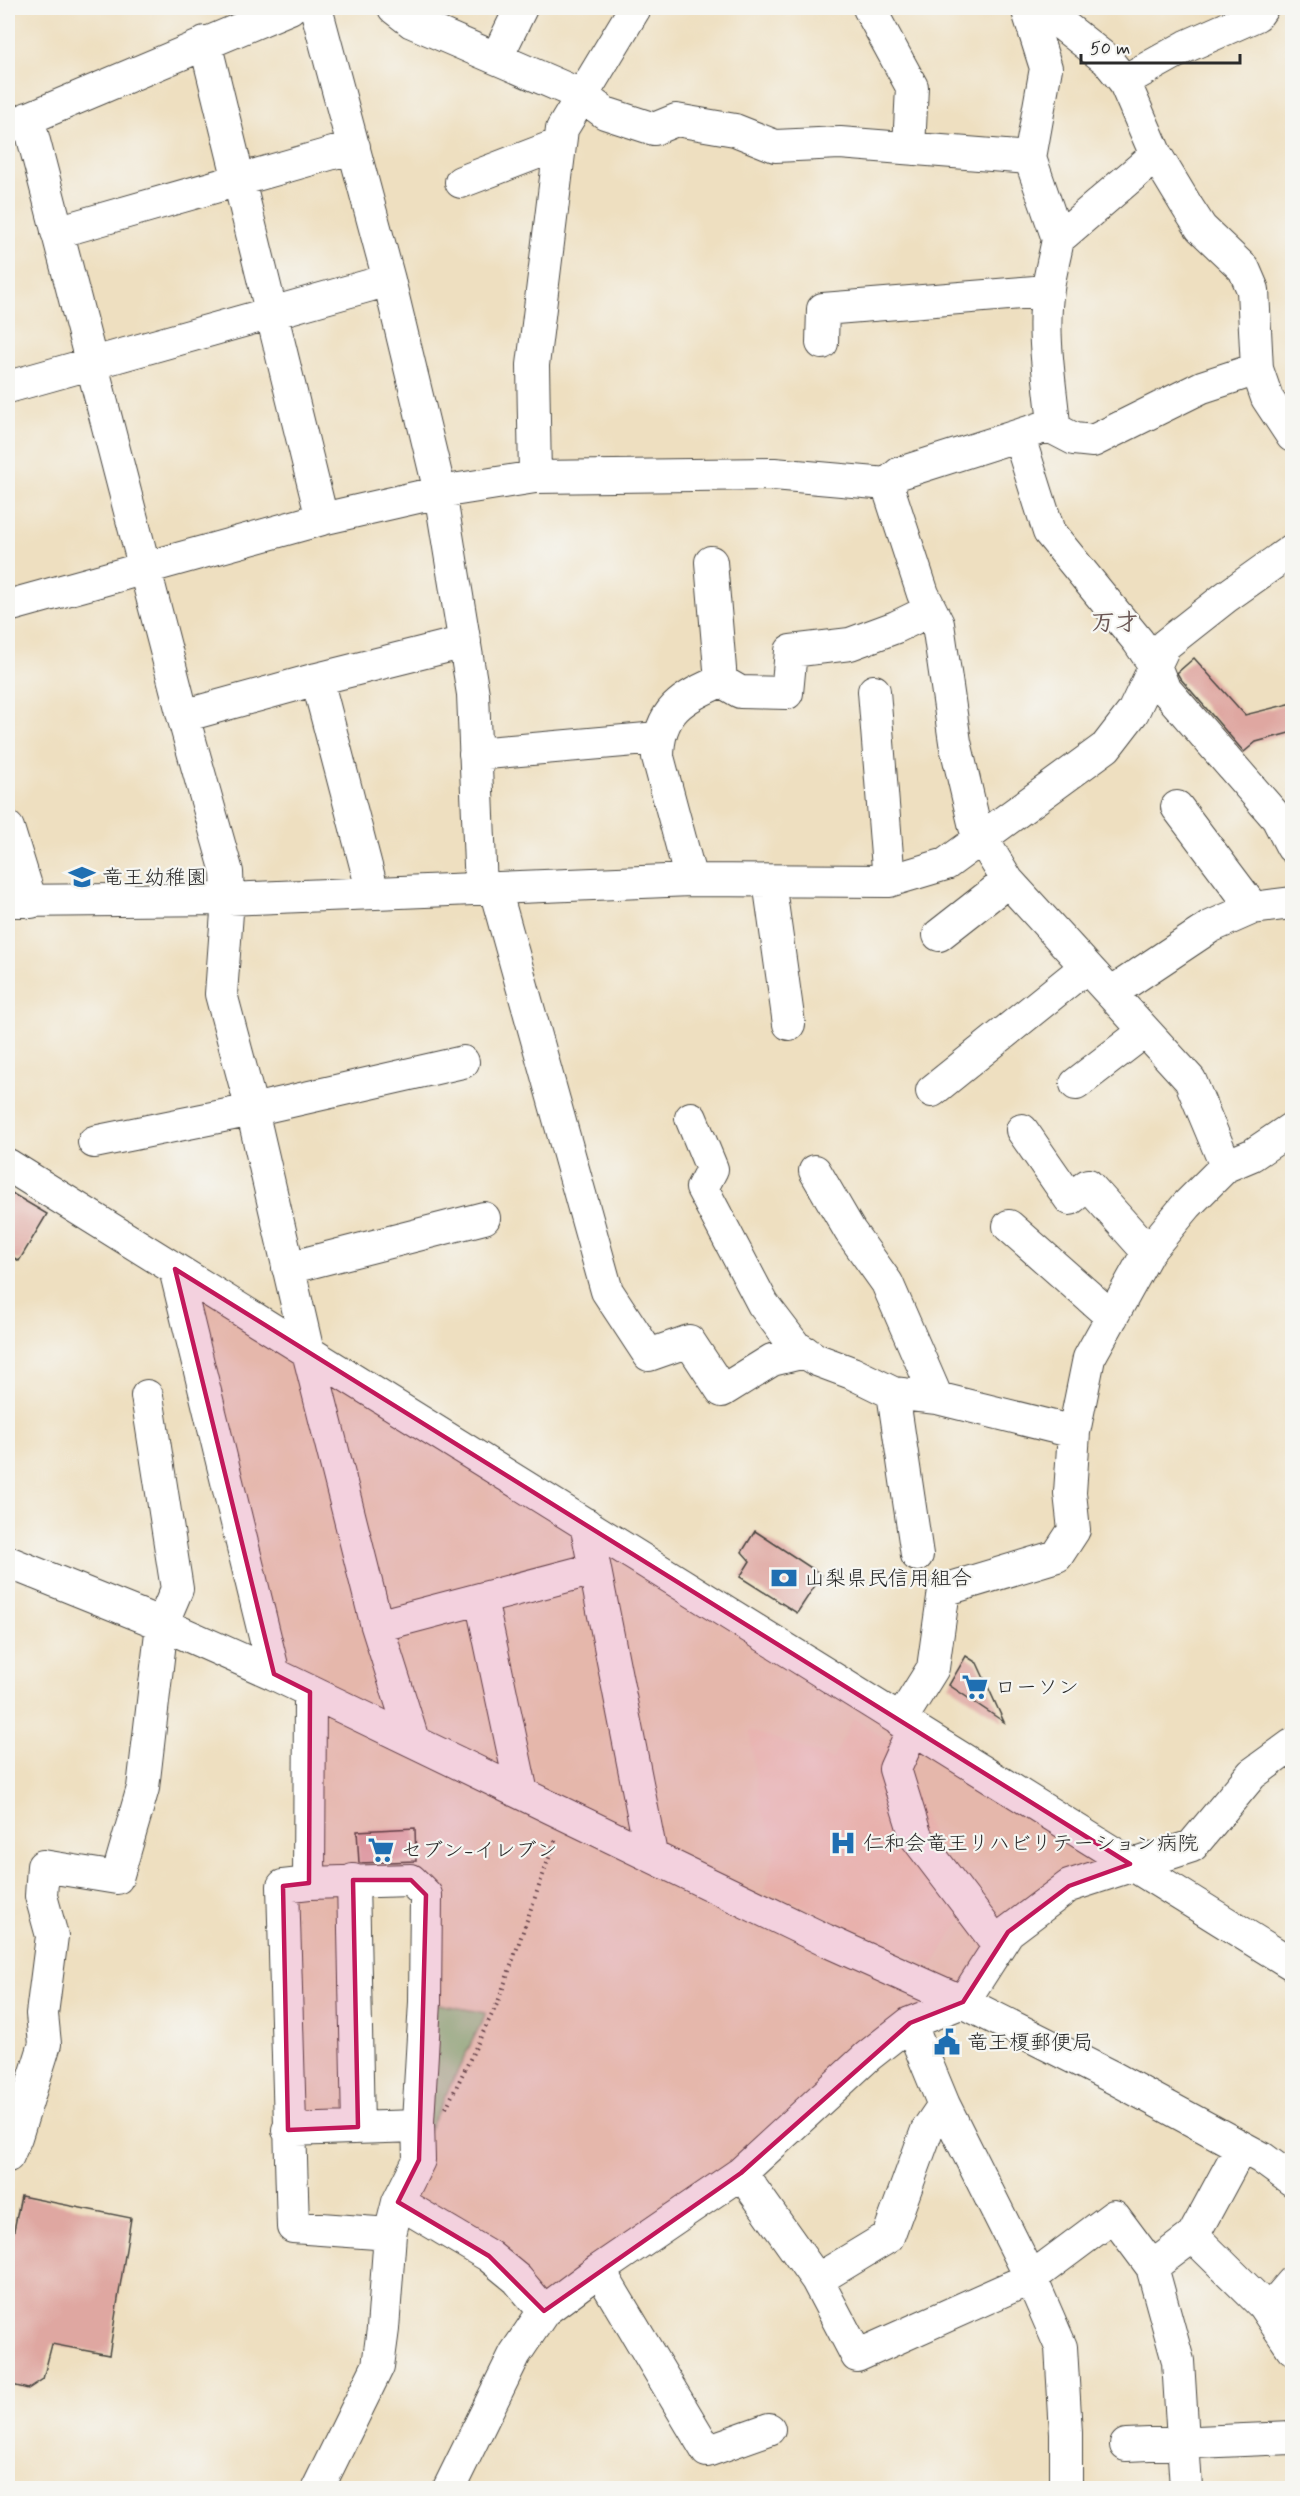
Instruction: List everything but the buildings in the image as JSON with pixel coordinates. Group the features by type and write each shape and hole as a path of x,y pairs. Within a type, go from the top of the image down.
{"street":[{"path":"290,8 18,123 57,232 93,363 183,716 227,872 228,899 221,993 252,1110 308,1352 377,1626 413,1740"},
{"path":"316,8 389,280 440,492 473,694 475,754 488,889 607,1291 649,1355 689,1341 722,1391 772,1360 805,1353"},
{"path":"394,8 412,22 581,95 605,113 654,129 676,120 735,130 775,146 840,143 1030,158"},
{"path":"497,57 521,8"},
{"path":"535,477 533,365 562,129 635,8"},
{"path":"869,8 912,87 909,148"},
{"path":"8,606 322,519 440,492 535,477 774,474 887,484 900,473 1054,424 1048,363 1047,291 1058,239 1030,158 1046,68 1027,8"},
{"path":"1041,8 1107,60 1124,81 1156,155 1201,228 1244,269 1253,290 1257,369 1267,398 1293,436"},
{"path":"1124,81 1187,46 1257,15 1262,8"},
{"path":"205,42 322,519"},
{"path":"461,182 560,144"},
{"path":"57,232 354,147"},
{"path":"1058,239 1156,155"},
{"path":"8,387 389,280"},
{"path":"822,343 823,309 1047,291"},
{"path":"1050,426 1074,439 1093,441 1202,387 1257,369"},
{"path":"1019,437 1049,532 1138,641 1155,666 1164,688 1278,818 1293,847"},
{"path":"887,484 923,594 938,624 955,742 975,827 1008,881 1190,1080 1226,1166"},
{"path":"8,828 19,901 228,899 691,880 889,881 946,864 1106,747 1133,712 1165,645 1226,597 1293,550"},
{"path":"711,562 721,681"},
{"path":"721,681 740,692 787,693 791,651 850,644 896,627 931,610"},
{"path":"183,716 465,642"},
{"path":"317,679 373,893"},
{"path":"691,880 658,756 658,738 668,716 679,703 692,693 721,681"},
{"path":"874,691 889,881"},
{"path":"475,754 658,738"},
{"path":"1177,807 1252,908"},
{"path":"769,881 789,1024"},
{"path":"939,935 1008,881"},
{"path":"1111,993 1210,927 1252,908 1293,903"},
{"path":"932,1091 1086,967"},
{"path":"1076,1084 1145,1031"},
{"path":"94,1142 252,1110 463,1062"},
{"path":"691,1118 712,1169 702,1188 764,1304 795,1346 817,1360 852,1372 892,1393 937,1398 1074,1432"},
{"path":"999,1947 916,1837 895,1769 906,1725 933,1668 944,1590 1057,1556 1074,1530 1070,1493 1074,1432 1089,1358 1148,1252 1187,1205 1226,1166 1252,1155 1293,1128"},
{"path":"1023,1130 1070,1199 1088,1185 1148,1252"},
{"path":"8,1166 1293,1964"},
{"path":"815,1171 850,1231 887,1283 937,1398"},
{"path":"288,1268 484,1218"},
{"path":"1009,1226 1112,1317"},
{"path":"175,1269 274,1674"},
{"path":"892,1393 917,1555"},
{"path":"8,2156 45,2044 42,2014 52,1936 41,1896 44,1866 117,1878 143,1788 162,1624 177,1589 147,1395"},
{"path":"586,1524 651,1854"},
{"path":"8,1562 162,1624 274,1674 651,1854 825,1940 963,2002 1114,2078 1241,2147 1293,2180"},
{"path":"377,1626 594,1569"},
{"path":"481,1599 522,1793"},
{"path":"309,1883 310,1692"},
{"path":"449,2488 515,2354 544,2311 599,2270 741,2173 868,2056 910,2023 963,2002 1008,1932 1069,1886 1130,1864 1192,1846 1252,1774 1293,1745"},
{"path":"352,1880 358,2127"},
{"path":"318,2488 378,2366 390,2234 399,2202 419,2160 431,2119 425,2002 426,1895 411,1880 352,1880 283,1886 288,2130 293,2227 390,2234"},
{"path":"910,2023 944,2104 1031,2278 1061,2347 1066,2488"},
{"path":"817,2280 888,2237 927,2130 944,2104"},
{"path":"288,2130 358,2127 431,2119"},
{"path":"1152,2267 1193,2236 1241,2147"},
{"path":"741,2173 817,2280 857,2356 1031,2278 1114,2216 1152,2267 1178,2361 1186,2488"},
{"path":"399,2202 489,2256 517,2279 544,2311"},
{"path":"1193,2236 1268,2311 1293,2348"},
{"path":"599,2270 707,2451 769,2430"},
{"path":"1268,2311 1293,2283"},
{"path":"1126,2445 1293,2438"}],"path":[{"path":"431,2119 498,2002 565,1814"}],"highlighted area":[{"path":"175,1269 1130,1864 1069,1886 1008,1932 963,2002 910,2023 741,2173 544,2311 489,2256 398,2202 419,2160 426,1895 411,1880 353,1880 358,2127 288,2130 283,1886 309,1883 310,1692 274,1674"}],"shaded area":[{"name":"仁和会竜王リハビリテーション病院","path":"854,1718 896,1746 964,1916 933,1965 765,1888 777,1846 761,1811 749,1730 833,1759"}],"green space":[{"path":"433,2003 486,2013 425,2137"}],"place":[{"name":"竜王幼稚園","path":"82,877"},
{"name":"山梨県民信用組合","path":"784,1578"},
{"name":"ローソン","path":"975,1687"},
{"name":"仁和会竜王リハビリテーション病院","path":"843,1843"},
{"name":"セブン-イレブン","path":"381,1850"},
{"name":"竜王榎郵便局","path":"947,2042"}],"district":[{"name":"万才","path":"1115,622"}]}
